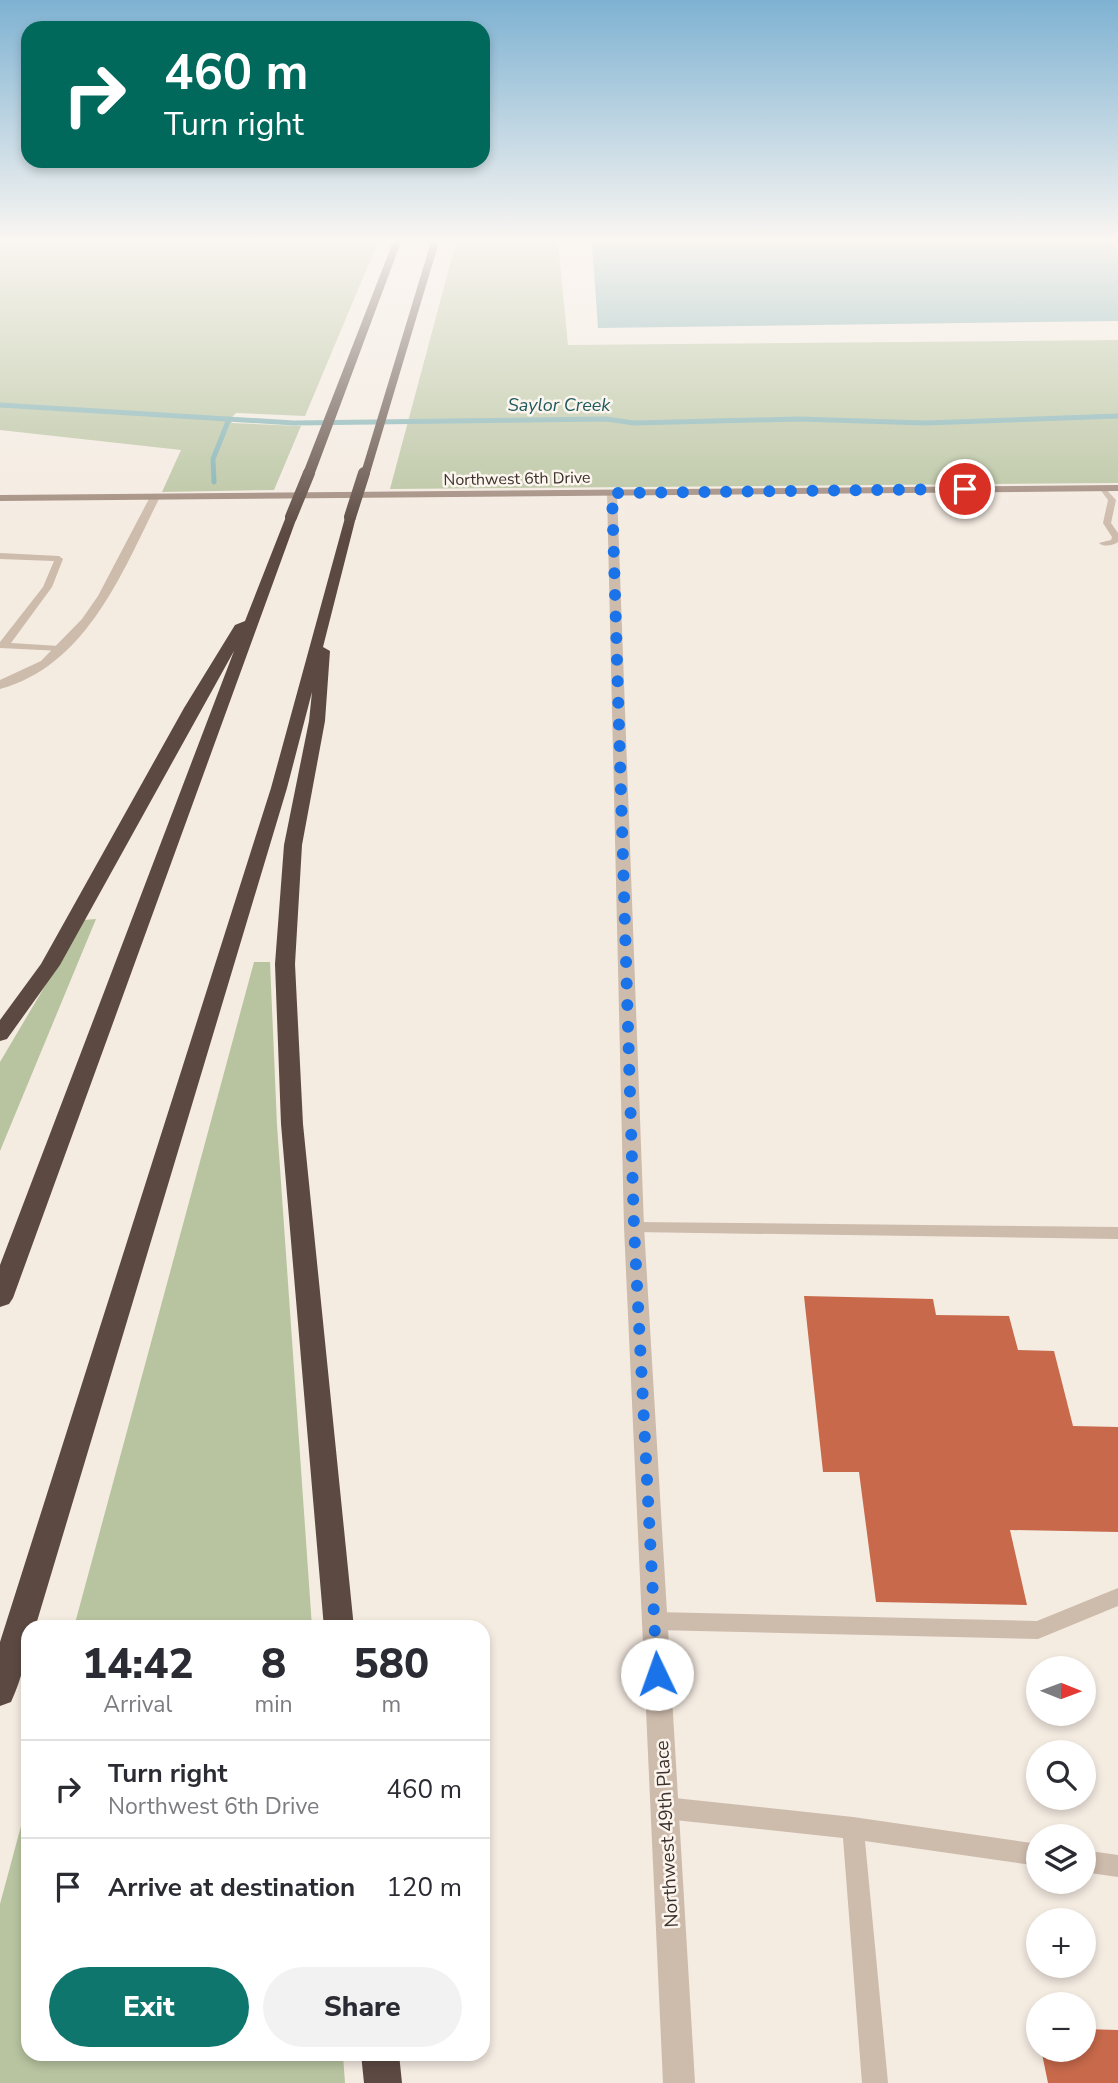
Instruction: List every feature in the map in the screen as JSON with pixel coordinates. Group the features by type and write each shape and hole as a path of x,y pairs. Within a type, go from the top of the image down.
{"highway":[{"path":"0,1298 360,339"},
{"path":"22,1620 279,788 329,589 405,339"},
{"path":"0,1035 50,965 192,708 268,581"},
{"path":"329,589 317,721 293,845 285,964 292,1124 339,1620"},
{"path":"0,1692 21,1624"},
{"path":"381,2061 383,2083"}],"main road":[{"name":"Northwest 6th Drive","path":"0,498 1118,488"}],"street":[{"name":"Northwest 49th Place","path":"612,493 634,1227 680,2083"},
{"path":"0,685 45,664 86,622 104,596 155,497"}],"lane":[{"path":"1103,488 1112,500 1107,523 1116,537 1114,542 1103,543"},
{"path":"0,556 59,558 47,587 2,645"},
{"path":"2,645 59,649"},
{"path":"634,1227 1118,1233"},
{"path":"654,1621 1038,1630 1118,1597"},
{"path":"665,1808 853,1828 1026,1853"},
{"path":"853,1828 875,2083"},
{"path":"1096,1863 1118,1866"}],"green space":[{"path":"0,339 337,339 305,416 236,413 230,419 232,423 301,426 274,490 162,492 181,450 0,430"},
{"path":"430,339 567,339 568,345 1118,340 1118,483 390,489"},
{"path":"96,919 0,1151 0,1062 84,920"},
{"path":"254,962 270,962 277,1125 312,1620 76,1620"},
{"path":"21,1826 21,2061 343,2061 345,2083 0,2083 0,1904"}],"building":[{"path":"804,1296 933,1299 936,1315 1009,1316 1018,1350 1054,1351 1073,1426 1118,1427 1118,1532 1010,1530 1027,1605 876,1602 859,1472 823,1472"},
{"path":"1096,2029 1118,2030 1118,2083 1048,2083 1044,2062 1096,2062"}],"waterway":[{"name":"Saylor Creek","path":"0,405 229,419"},
{"name":"Saylor Creek","path":"229,419 294,423 606,419 634,423 799,419 925,423 1118,416"},
{"path":"214,482 213,459 229,419"}],"route":[{"path":"657,1674 634,1227 612,493 965,489"}]}
